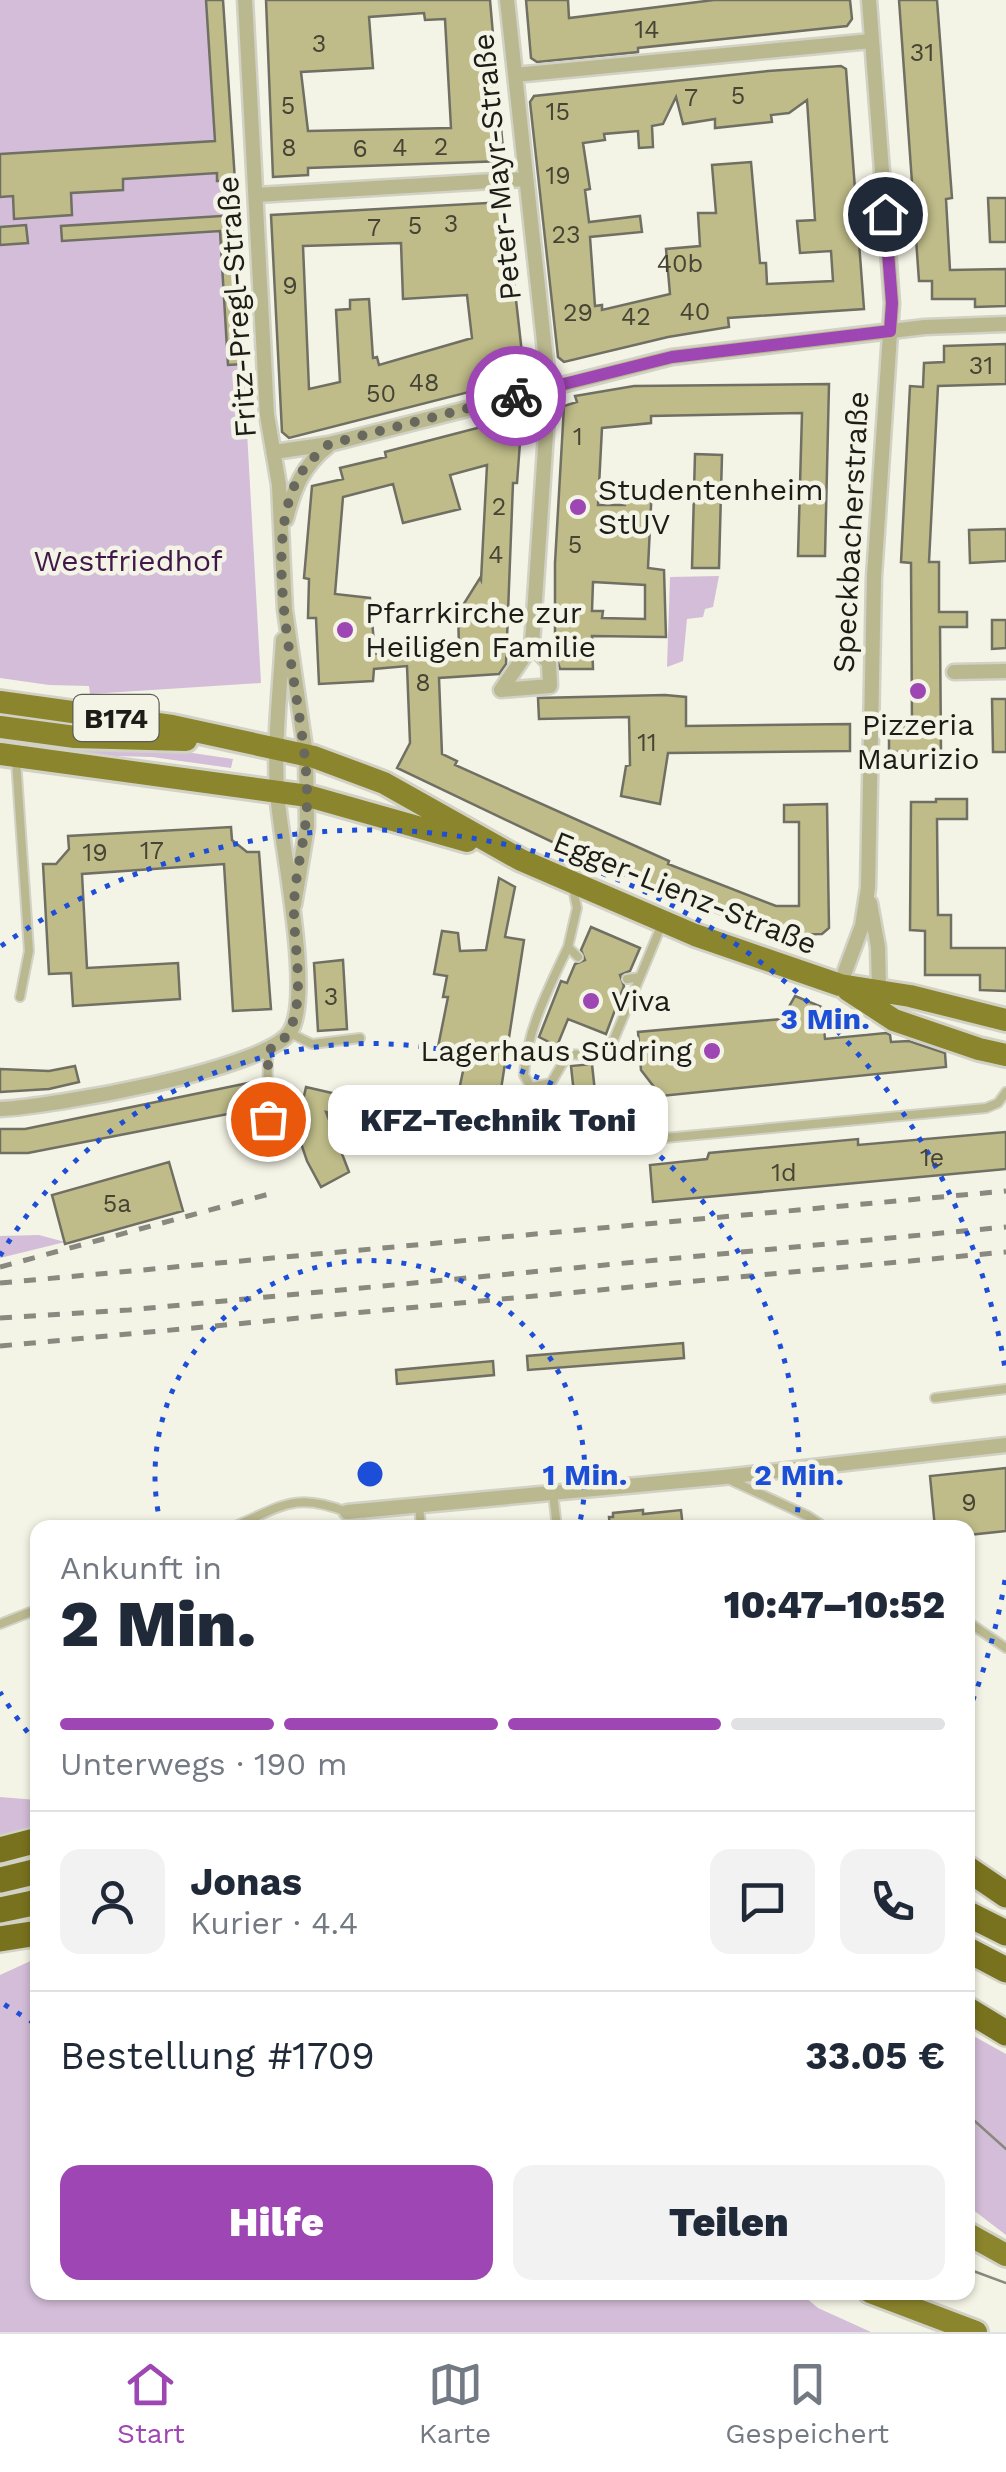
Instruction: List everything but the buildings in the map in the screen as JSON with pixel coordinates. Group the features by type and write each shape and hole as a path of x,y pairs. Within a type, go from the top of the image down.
{"highway":[{"path":"0,1850 30,1842"},
{"path":"0,1880 30,1873"},
{"path":"975,1874 1006,1895"},
{"path":"0,1910 30,1904"},
{"path":"975,1917 1006,1932"},
{"path":"0,1940 30,1935"},
{"path":"975,1954 1006,1970"},
{"path":"975,2014 1006,2034"}],"main road":[{"name":"Egger-Lienz-Straße","path":"0,702 172,726 306,755 384,783 508,854 663,922 840,985 1006,1020"},
{"name":"Egger-Lienz-Straße","path":"0,727 75,737 230,740"},
{"name":"Egger-Lienz-Straße","path":"8,755 308,796 508,854"},
{"name":"Egger-Lienz-Straße","path":"840,985 894,1020 979,1049 1006,1054"},
{"path":"975,2238 1006,2254"},
{"path":"891,2300 976,2332"}],"street":[{"name":"Fritz-Pregl-Straße","path":"245,0 266,414 282,535 285,610 277,791 294,905"},
{"name":"Peter-Mayr-Straße","path":"507,0 549,388 532,645"},
{"name":"Speckbacherstraße","path":"840,985 862,926 868,888 874,577 892,303 868,0"},
{"path":"515,75 872,41"},
{"path":"256,195 526,179"},
{"path":"274,452 329,444 672,357 890,331 1006,324"},
{"path":"282,535 297,480 329,444"},
{"name":"Fritz-Pregl-Straße","path":"285,610 306,755 308,796 294,905"},
{"path":"954,672 1006,671"},
{"name":"Speckbacherstraße","path":"868,888 878,947 878,990"},
{"path":"0,1109 34,1108 182,1076 268,1050 290,1032 298,1013 294,905"},
{"path":"346,1512 724,1477 1006,1445"}],"lane":[{"path":"8,755 29,950 20,997"},
{"path":"572,884 577,908 568,947 538,1013 527,1052 524,1075 531,1086 551,1083 568,1054 597,1056 608,1051 663,922"},
{"path":"568,947 578,957"},
{"path":"627,979 640,976"},
{"path":"290,1032 312,1044 360,1038"},
{"path":"255,1139 268,1119 268,1050"},
{"path":"600,1144 953,1112 993,1106 1006,1093"},
{"path":"936,1398 1006,1390"},
{"path":"724,1477 814,1520"},
{"path":"553,1492 555,1520"},
{"path":"250,1520 294,1501 318,1501 346,1512"},
{"path":"419,1505 420,1520"},
{"path":"0,1624 30,1612"},
{"path":"975,1627 1006,1648"}],"green space":[{"name":"Westfriedhof","path":"0,0 223,0 261,683 90,694 89,686 0,678"},
{"path":"719,576 713,607 705,609 703,617 687,619 683,661 667,667 670,577"},
{"path":"36,741 179,751 233,759 231,768 152,757 78,755 35,748"},
{"path":"39,1235 65,1242 0,1258 0,1236"},
{"path":"0,1797 30,1799 30,1827 0,1836"},
{"path":"30,1961 30,2300 808,2300 871,2332 0,2332 0,1975"},
{"path":"975,2037 1006,2054 1006,2235 975,2211"}],"tram line":[{"path":"975,2121 1006,2149"},
{"path":"975,2272 1006,2283"}],"railway":[{"path":"0,1283 1006,1191"},
{"path":"0,1267 269,1194"},
{"path":"0,1318 129,1310 1006,1227"},
{"path":"0,1346 1006,1252"}],"way so far":[{"path":"268,1119 268,1050 290,1032 298,1013 294,905 308,796 306,755 285,610 282,535 291,497 304,468 329,444 516,396"}],"place":[{"name":"Studentenheim StUV","path":"578,507"},
{"name":"Pfarrkirche zur Heiligen Familie","path":"345,630"},
{"name":"Pizzeria Maurizio","path":"918,691"},
{"name":"Viva","path":"591,1001"},
{"name":"Lagerhaus Südring","path":"712,1051"},
{"name":"KFZ-Technik Toni","path":"268,1119"}],"route":[{"path":"516,396 672,357 890,331 892,303 885,214"}]}
